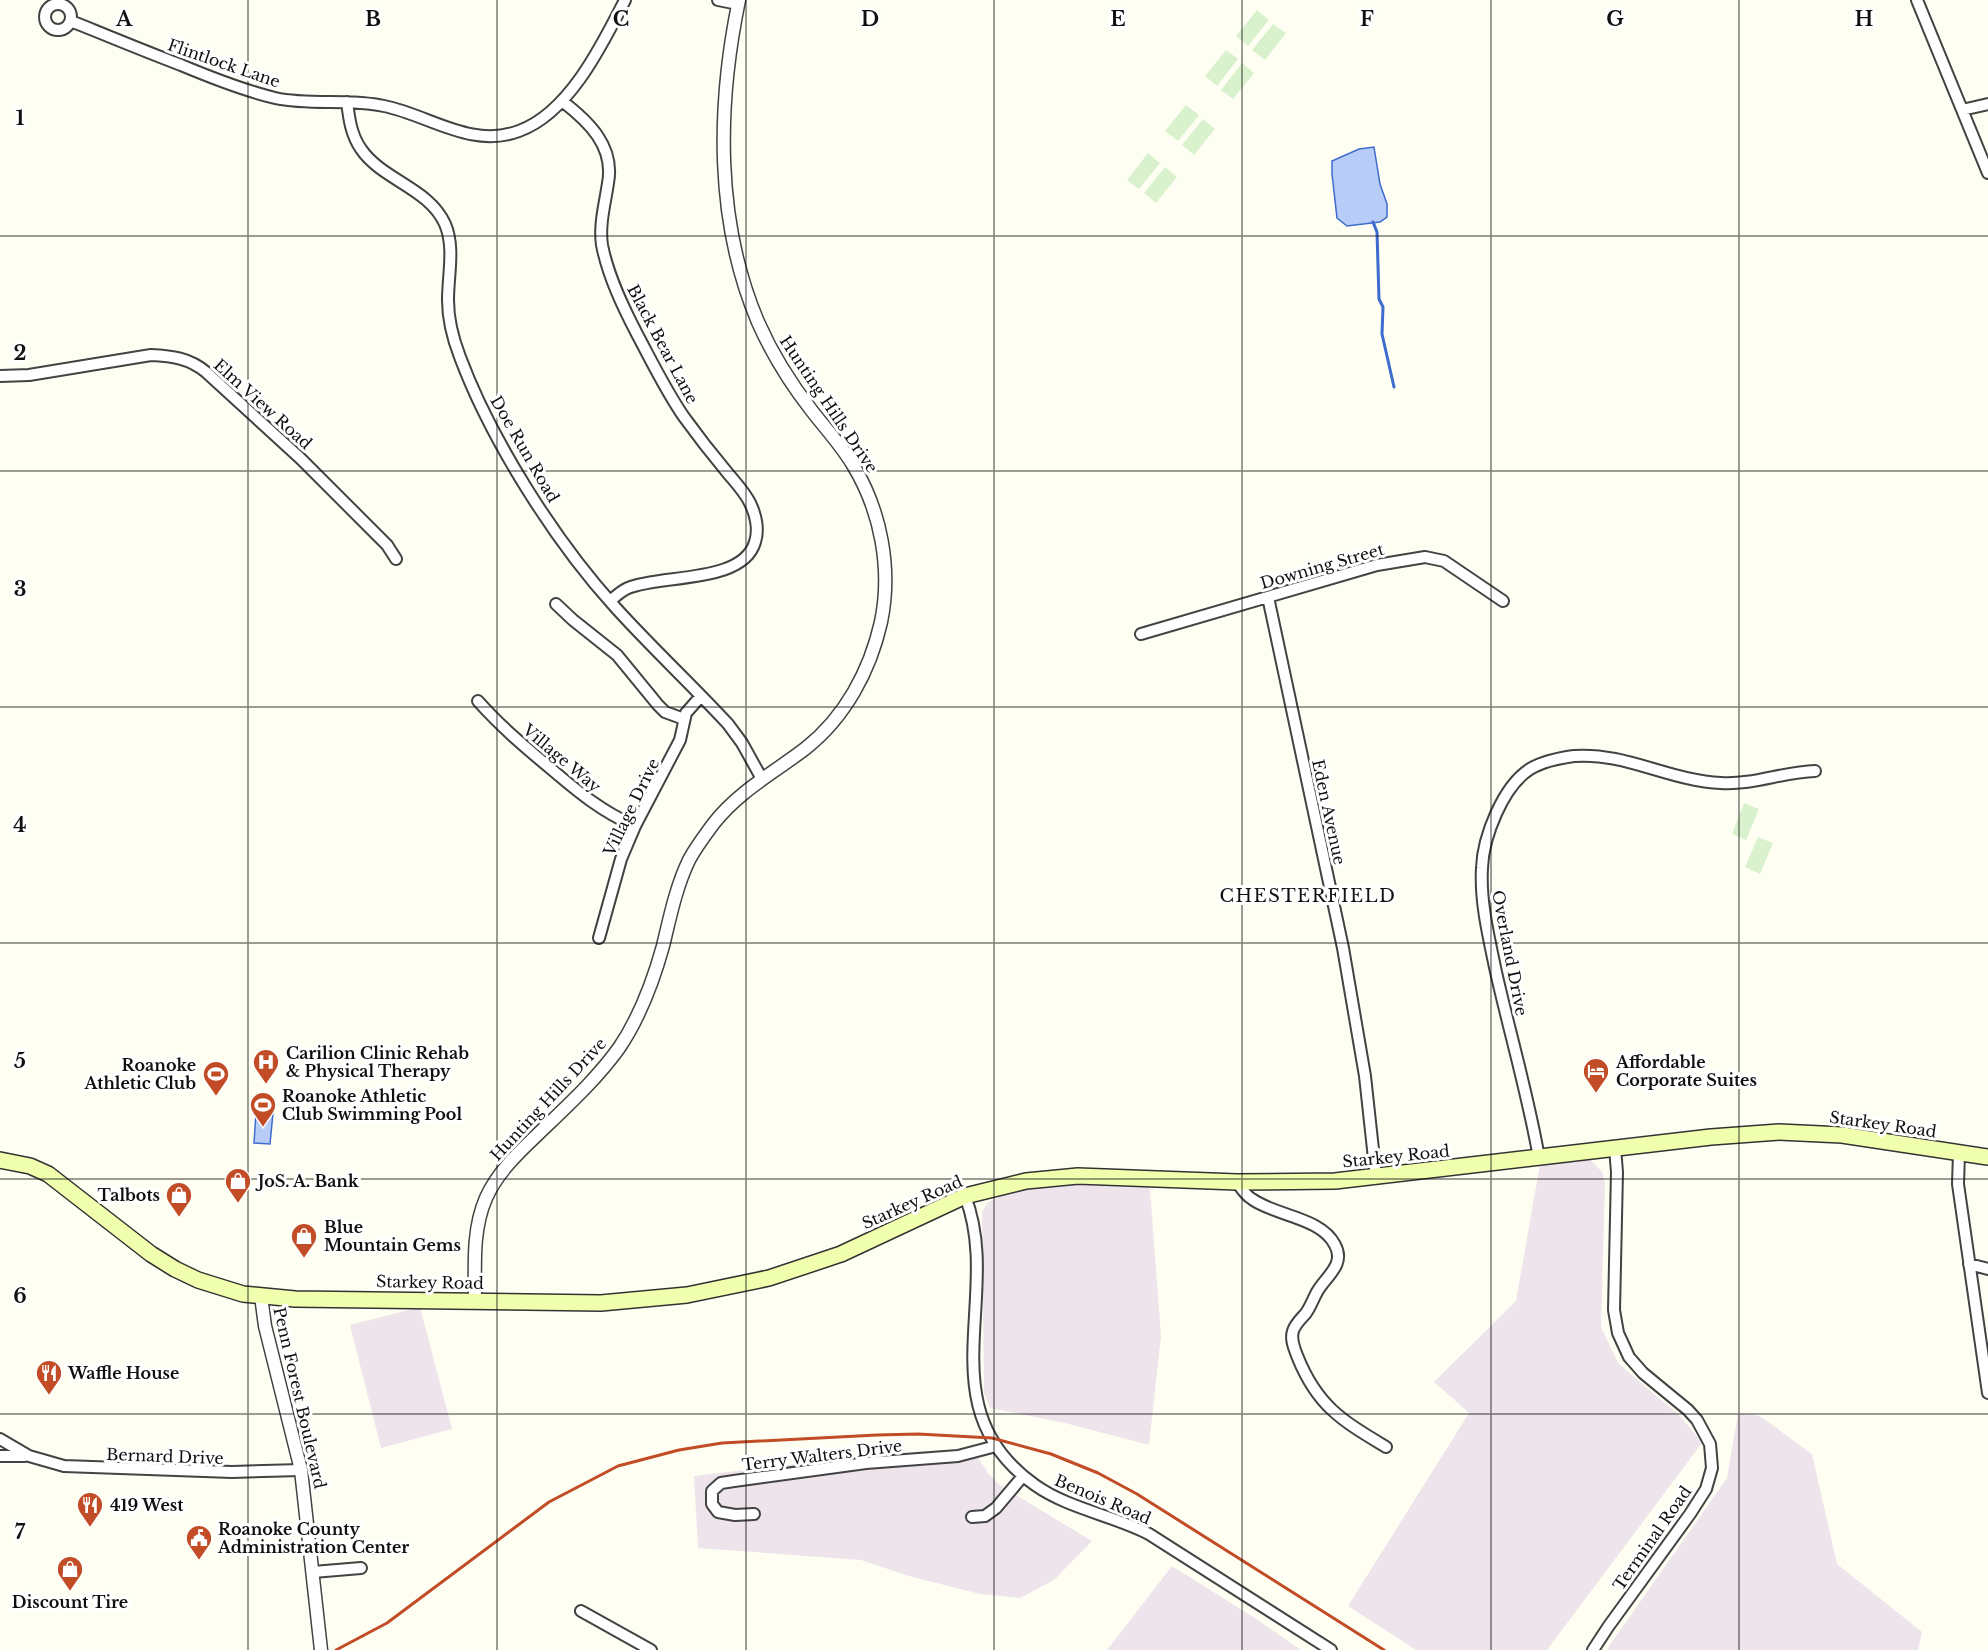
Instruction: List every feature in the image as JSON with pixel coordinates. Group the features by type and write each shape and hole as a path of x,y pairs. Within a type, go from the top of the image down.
{"main road":[{"name":"Starkey Road","path":"0,1160 30,1166 48,1174 151,1254 175,1269 221,1288 243,1294 295,1299 608,1302 640,1301 725,1289 769,1278 841,1254 965,1196 1026,1181 1078,1176 1237,1182 1290,1182 1376,1177 1711,1137 1773,1132 1811,1132 1988,1157"}],"street":[{"name":"Flintlock Lane","path":"71,21 214,79 251,91 301,101 382,105 466,135 495,136 519,131 544,117 562,101 594,56 625,0"},
{"path":"718,0 739,2"},
{"path":"1917,0 1988,173"},
{"name":"Hunting Hills Drive","path":"475,1301 477,1227 486,1197 494,1182 522,1150 603,1068 618,1048 641,1008 651,985 677,892 690,859 718,818 734,802 823,733 849,701 869,662 882,618 885,570 880,531 864,486 852,463 812,412 778,362 758,322 739,269 728,207 724,132 728,60 739,2"},
{"name":"Black Bear Lane","path":"562,101 594,129 609,161 609,180 602,213 602,245 629,318 683,416 750,501 757,522 753,549 740,562 718,571 630,587 610,601"},
{"name":"Doe Run Road","path":"347,102 351,129 362,150 371,161 427,201 444,222 450,244 449,319 453,337 470,382 495,433 538,505 610,601 728,724 742,743 762,779"},
{"path":"1962,110 1988,105"},
{"name":"Elm View Road","path":"0,376 71,370 151,356 171,356 192,362 206,372 300,458 374,531 396,559"},
{"name":"Downing Street","path":"1141,634 1377,565 1425,557 1444,561 1503,601"},
{"name":"Eden Avenue","path":"1268,597 1343,948 1365,1076 1376,1177"},
{"path":"556,604 573,621 617,655 665,712 684,719"},
{"name":"Village Drive","path":"599,938 617,870 635,826 680,740 684,730 684,719 701,696"},
{"name":"Village Way","path":"478,701 498,723 590,802 635,826"},
{"name":"Overland Drive","path":"1539,1158 1489,938 1482,892 1481,869 1486,840 1515,783 1529,770 1540,764 1574,756 1615,758 1686,777 1721,783 1744,782 1815,771"},
{"name":"Terminal Road","path":"1593,1650 1690,1514 1706,1489 1712,1468 1710,1444 1697,1420 1642,1373 1629,1357 1618,1333 1614,1310 1617,1172 1615,1148"},
{"path":"1959,1153 1958,1184 1988,1393"},
{"path":"1237,1182 1258,1204 1315,1226 1327,1234 1335,1244 1338,1252 1336,1268 1316,1293 1311,1306 1298,1322 1292,1335 1293,1344 1305,1375 1323,1402 1341,1420 1386,1447"},
{"name":"Benois Road","path":"965,1196 976,1234 973,1365 975,1387 981,1412 1004,1458 1023,1476 1053,1497 1123,1522 1149,1534 1331,1650"},
{"path":"1969,1264 1988,1269"},
{"name":"Penn Forest Boulevard","path":"261,1296 265,1326 301,1470 321,1650"},
{"name":"Bernard Drive","path":"0,1439 29,1456 64,1466 92,1469 232,1472 301,1470"},
{"name":"Terry Walters Drive","path":"754,1514 735,1515 718,1512 712,1504 712,1491 721,1483 874,1462 958,1456 996,1446"},
{"name":"Bernard Drive","path":"0,1456 29,1456"},
{"path":"972,1517 985,1516 996,1508 1023,1476"},
{"path":"313,1572 361,1568"},
{"path":"581,1611 651,1650"}],"shaded area":[{"path":"1590,1159 1602,1172 1605,1183 1601,1327 1618,1363 1681,1417 1702,1443 1547,1650 1416,1650 1348,1606 1469,1413 1434,1382 1516,1301 1540,1164"},
{"path":"1137,1183 1150,1189 1161,1336 1149,1445 1065,1423 990,1408 984,1393 982,1212 988,1202 1011,1192 1055,1185"},
{"path":"420,1307 452,1429 381,1448 350,1325"},
{"path":"1738,1413 1760,1416 1812,1454 1837,1564 1922,1632 1918,1650 1608,1650 1727,1478"},
{"path":"972,1448 988,1473 1001,1486 1092,1541 1054,1580 1020,1598 980,1594 909,1576 861,1560 698,1548 694,1476 870,1455"},
{"path":"1172,1566 1255,1618 1301,1650 1107,1650"}],"green space":[{"path":"1257,10 1269,20 1248,46 1236,36"},
{"path":"1273,24 1286,33 1265,60 1252,50"},
{"path":"1226,50 1238,59 1217,86 1205,76"},
{"path":"1242,63 1254,73 1233,99 1221,90"},
{"path":"1186,105 1199,115 1178,141 1165,131"},
{"path":"1203,119 1215,129 1194,155 1182,145"},
{"path":"1148,153 1160,163 1139,189 1127,180"},
{"path":"1165,167 1177,177 1156,203 1144,193"},
{"path":"1744,803 1759,809 1746,840 1732,834"},
{"path":"1758,837 1773,843 1760,874 1745,867"}],"water":[{"path":"1374,147 1380,184 1387,204 1387,217 1380,222 1347,226 1337,218 1332,161 1359,149"},
{"name":"Roanoke Athletic Club Swimming Pool","path":"256,1112 273,1113 270,1144 254,1143"}],"waterway":[{"path":"1373,222 1377,232 1379,299 1383,307 1382,334 1394,387"}],"railway":[{"path":"336,1650 387,1623 549,1502 618,1466 679,1450 722,1443 918,1434 992,1438 1051,1454 1098,1473 1137,1494 1384,1650"}],"place":[{"name":"Carilion Clinic Rehab & Physical Therapy","path":"266,1085"},
{"name":"Affordable Corporate Suites","path":"1596,1094"},
{"name":"Roanoke Athletic Club","path":"216,1097"},
{"name":"Roanoke Athletic Club Swimming Pool","path":"263,1128"},
{"name":"JoS. A. Bank","path":"238,1204"},
{"name":"Talbots","path":"179,1218"},
{"name":"Blue Mountain Gems","path":"304,1259"},
{"name":"Waffle House","path":"49,1396"},
{"name":"419 West","path":"90,1528"},
{"name":"Roanoke County Administration Center","path":"199,1561"},
{"name":"Discount Tire","path":"70,1592"}],"district":[{"name":"CHESTERFIELD","path":"1308,896"}]}
